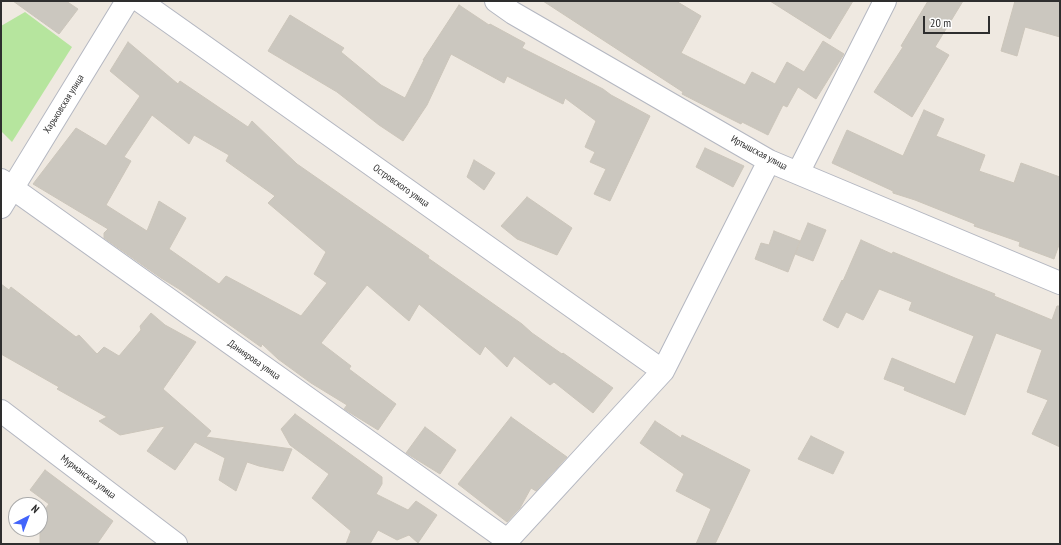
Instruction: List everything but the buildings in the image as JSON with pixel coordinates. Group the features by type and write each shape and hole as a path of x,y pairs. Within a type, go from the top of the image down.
{"street":[{"name":"Харьковская улица","path":"1,207 7,184 127,1"},
{"name":"Островского улица","path":"140,1 662,371"},
{"name":"Иртышская улица","path":"496,1 513,13 769,161 1060,283"},
{"path":"798,174 885,1"},
{"path":"505,542 662,371 769,161"},
{"name":"Даниярова улица","path":"7,184 505,542"},
{"name":"Мурманская улица","path":"1,411 176,544"}],"green space":[{"path":"25,12 72,47 12,142 1,131 1,26"}]}
